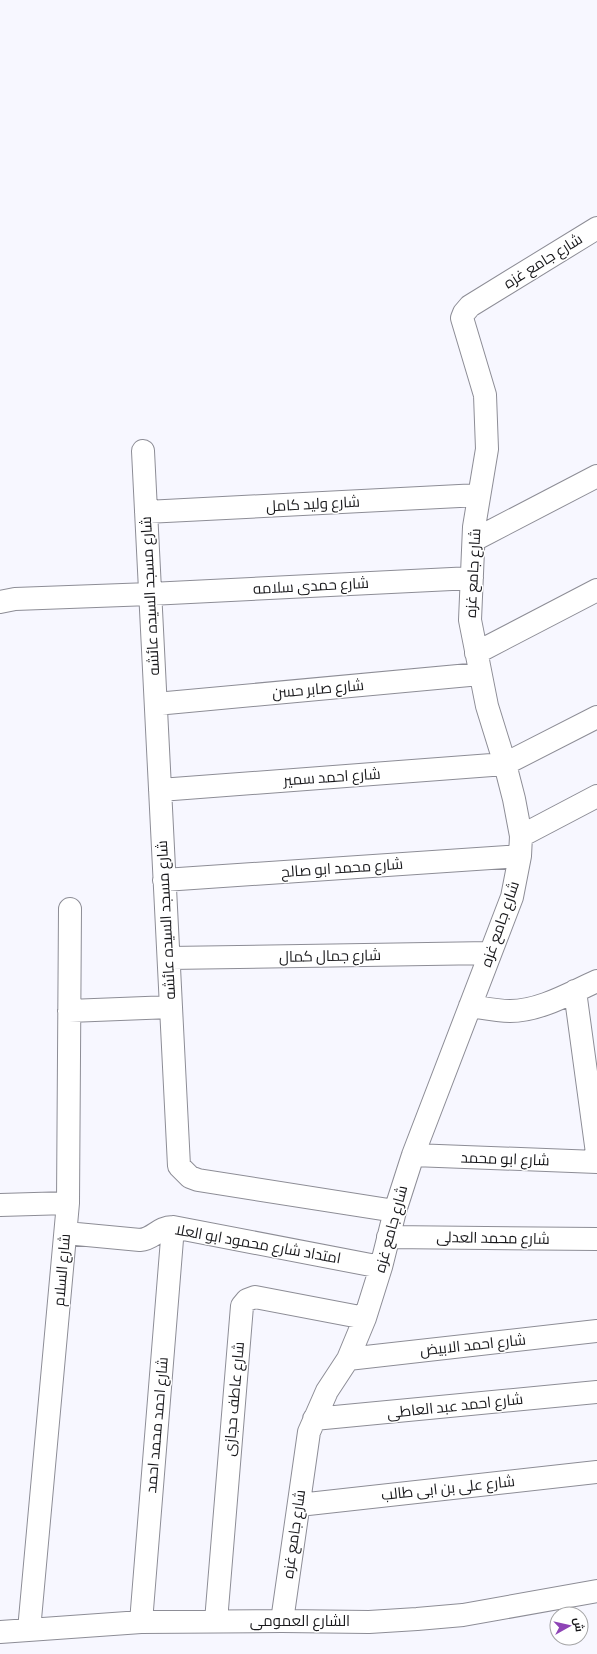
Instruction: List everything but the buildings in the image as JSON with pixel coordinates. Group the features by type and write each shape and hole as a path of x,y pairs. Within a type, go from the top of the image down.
{"street":[{"name":"شارع جامع غزه","path":"282,1621 308,1432 327,1391 348,1359 365,1318 381,1267 395,1210 413,1155 512,897 521,846 514,799 487,706 470,620 474,540 479,495 487,449 485,395 463,323 464,313 470,306 597,228"},
{"name":"شارع مسجد السيده عائشه","path":"143,451 179,1166 190,1177 198,1180 395,1210"},
{"path":"474,540 597,476"},
{"name":"شارع وليد كامل","path":"146,512 479,495"},
{"name":"شارع حمدى سلامه","path":"0,602 15,598 150,594 472,578"},
{"path":"478,664 597,590"},
{"name":"شارع صابر حسن","path":"156,704 478,664"},
{"path":"505,764 597,717"},
{"name":"شارع احمد سمير","path":"160,790 505,764"},
{"name":"شارع محمد ابو صالح","path":"164,880 521,846 597,796"},
{"name":"شارع السلام","path":"29,1630 68,1203 70,909"},
{"name":"شارع جمال كمال","path":"169,958 490,953"},
{"path":"470,1006 510,1011 523,1010 537,1007 597,980"},
{"path":"575,991 597,1153"},
{"path":"70,1011 171,1007"},
{"name":"شارع ابو محمد","path":"413,1155 597,1162"},
{"path":"0,1205 68,1203"},
{"name":"امتداد شارع محمود ابو العلا","path":"66,1233 140,1240 150,1238 159,1230 166,1227 173,1227 381,1267"},
{"name":"شارع احمد محمد احمد","path":"141,1622 173,1227"},
{"name":"شارع محمد العدلى","path":"388,1237 597,1239"},
{"name":"شارع عاطف حجازى","path":"216,1621 242,1306 247,1300 255,1297 365,1318"},
{"name":"شارع احمد الابيض","path":"348,1359 597,1331"},
{"name":"شارع احمد عبد العاطى","path":"314,1419 597,1392"},
{"name":"شارع على بن ابى طالب","path":"299,1504 597,1472"},
{"name":"الشارع العمومى","path":"0,1632 141,1622 369,1622 417,1620 463,1615 597,1591"}]}
